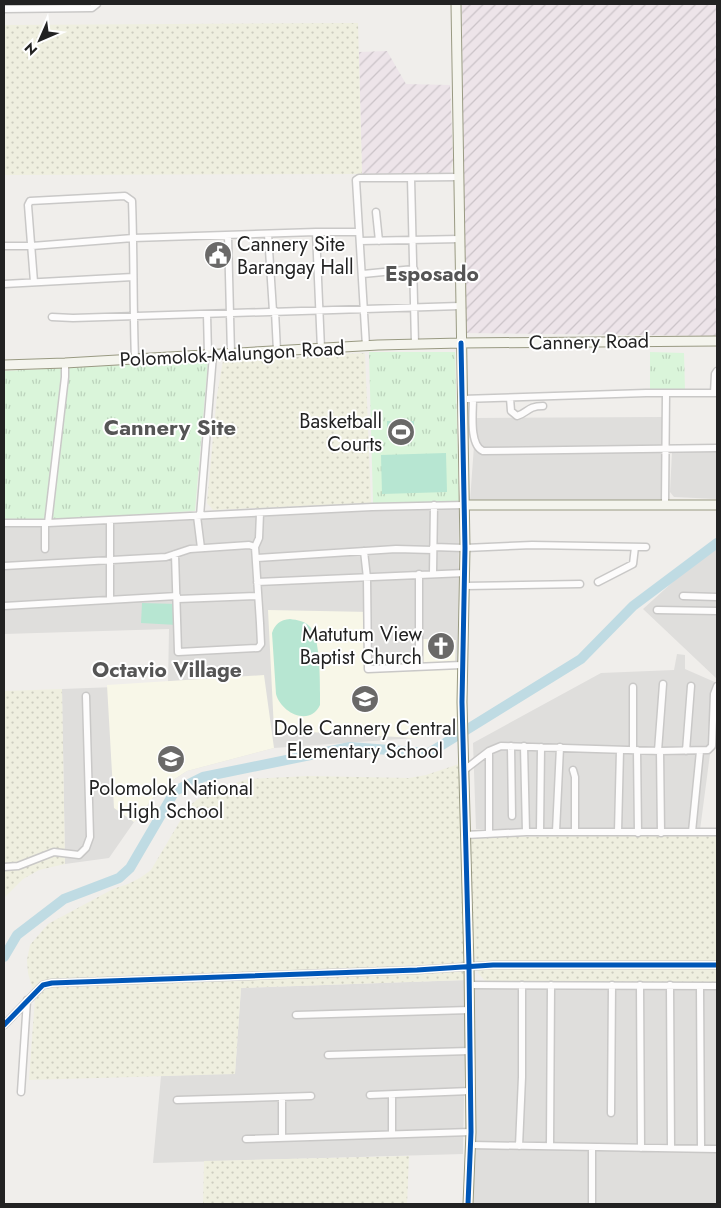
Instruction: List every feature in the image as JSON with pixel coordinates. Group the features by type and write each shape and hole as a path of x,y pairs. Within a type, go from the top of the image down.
{"street":[{"path":"6,7 92,8 97,4"},
{"path":"456,4 465,548 461,665 470,1010 471,1132 468,1204"},
{"path":"366,346 360,232 355,182 357,179 459,177"},
{"path":"412,178 415,344"},
{"path":"34,282 28,206 32,200 128,197 132,200 135,359"},
{"path":"376,212 379,240"},
{"path":"316,232 321,349"},
{"path":"4,246 32,246 134,238 360,232"},
{"path":"268,234 278,351"},
{"path":"228,236 231,354"},
{"path":"360,242 460,239"},
{"path":"362,274 414,269"},
{"path":"4,284 133,278"},
{"path":"52,317 73,318 460,306"},
{"path":"201,548 199,516 210,355 207,314"},
{"name":"Cannery Road","path":"461,343 717,342"},
{"name":"Polomolok-Malungon Road","path":"4,365 366,346 461,343"},
{"path":"45,549 65,363"},
{"path":"462,399 716,393 715,374 717,371"},
{"path":"665,504 666,393"},
{"path":"510,398 511,411 517,416 532,407 543,406"},
{"path":"473,399 474,436 478,447 483,451 717,448"},
{"path":"4,523 47,523 434,505 717,505"},
{"path":"433,573 434,505"},
{"path":"175,554 178,597 178,652 258,648 261,644 255,547 259,538 260,513"},
{"path":"110,520 110,599"},
{"path":"4,566 166,557 184,550 201,548 249,545 255,547"},
{"path":"257,558 396,549 532,546 646,547"},
{"path":"598,582 633,564 634,547"},
{"path":"364,551 367,578 368,669 461,665"},
{"path":"257,582 465,573"},
{"path":"419,574 419,666"},
{"path":"465,586 580,584"},
{"path":"4,606 110,599 258,596"},
{"path":"683,596 717,597"},
{"path":"657,610 717,611"},
{"path":"661,833 659,751 663,684"},
{"path":"686,751 691,686"},
{"path":"464,771 488,751 511,746 659,751 708,750 712,746 714,694 717,686"},
{"path":"632,687 638,833"},
{"path":"4,867 18,866 36,857 54,852 79,855 88,843 90,809 86,696"},
{"path":"511,746 512,816"},
{"path":"524,746 526,832"},
{"path":"540,832 541,747"},
{"path":"556,832 560,748"},
{"path":"618,832 620,750"},
{"path":"488,751 489,833"},
{"path":"692,832 700,751"},
{"path":"573,770 576,777 575,832"},
{"path":"465,835 526,832 717,832"},
{"path":"4,1025 43,985 52,983 408,971 469,966 717,965"},
{"path":"469,985 717,986"},
{"path":"519,1146 522,1077 522,985"},
{"path":"550,1146 551,985"},
{"path":"611,1114 612,985"},
{"path":"640,985 641,1148"},
{"path":"670,985 671,1148"},
{"path":"700,986 701,1148"},
{"path":"22,1092 27,1000"},
{"path":"296,1015 470,1010"},
{"path":"328,1055 470,1051"},
{"path":"370,1095 470,1091"},
{"path":"392,1095 392,1133"},
{"path":"178,1100 311,1096"},
{"path":"282,1098 282,1138"},
{"path":"246,1139 471,1132"},
{"path":"470,1146 701,1148 717,1150"},
{"path":"592,1147 592,1204"}],"shaded area":[{"path":"462,4 717,4 717,336 465,333"},
{"path":"387,51 406,84 450,85 453,161 450,173 362,174 359,52"},
{"path":"664,417 661,500 470,501 476,418"},
{"path":"717,451 717,499 674,497 670,492 672,452"},
{"path":"373,503 459,503 458,728 415,738 274,748 187,771 161,788 109,858 65,864 62,689 168,685 169,629 4,634 4,520 45,520"},
{"path":"717,542 717,679 643,609"},
{"name":"Dole Cannery Central Elementary School","path":"268,610 371,612 367,670 459,668 458,728 415,738 274,730"},
{"path":"421,639 456,640 455,664 420,665"},
{"path":"677,654 685,655 685,669 717,683 717,701 700,830 476,829 473,743 601,673 674,670"},
{"name":"Polomolok National High School","path":"264,675 274,748 187,771 161,788 134,822 114,808 107,685"},
{"path":"466,980 463,1154 153,1163 161,1076 235,1073 241,988"},
{"path":"473,982 717,982 717,1147 476,1141"},
{"path":"476,1148 717,1150 717,1204 473,1204"}],"green space":[{"path":"358,23 362,174 4,175 4,25"},
{"path":"369,352 455,352 459,503 373,503"},
{"path":"650,352 684,353 685,391 650,390"},
{"path":"365,353 371,503 213,510 207,503 217,395 223,361"},
{"path":"208,361 195,511 45,520 4,520 4,371"},
{"name":"Basketball Courts","path":"387,421 414,421 414,439 387,438"},
{"path":"446,453 447,492 382,494 381,455"},
{"path":"142,603 177,604 177,625 141,623"},
{"path":"290,619 307,624 311,628 317,643 320,705 310,715 296,715 289,712 279,701 276,694 272,633 278,623"},
{"path":"62,689 65,864 39,870 23,879 4,898 4,691"},
{"path":"459,764 466,980 241,988 235,1074 29,1080 35,998 28,973 27,960 30,945 48,924 113,889 140,878 151,870 189,806 198,799 226,786 248,779 308,776 409,778 426,775"},
{"path":"717,835 717,982 486,982 478,973 474,952 471,837"},
{"path":"409,1156 407,1204 203,1204 204,1161"}],"waterway":[{"path":"4,957 17,935 64,899 119,878 130,868 175,791 203,777 350,747 429,753 581,659 633,606 717,543"}],"cycle path":[{"path":"461,343 465,548 462,702 471,1132 468,1204"},
{"path":"4,1025 43,985 52,983 417,970 493,965 717,965"}],"place":[{"name":"Cannery Site Barangay Hall","path":"218,255"},
{"name":"Basketball Courts","path":"401,432"},
{"name":"Matutum View Baptist Church","path":"441,646"},
{"name":"Dole Cannery Central Elementary School","path":"365,699"},
{"name":"Polomolok National High School","path":"171,759"}],"district":[{"name":"Esposado","path":"432,274"},
{"name":"Cannery Site","path":"170,427"},
{"name":"Octavio Village","path":"167,670"}]}
